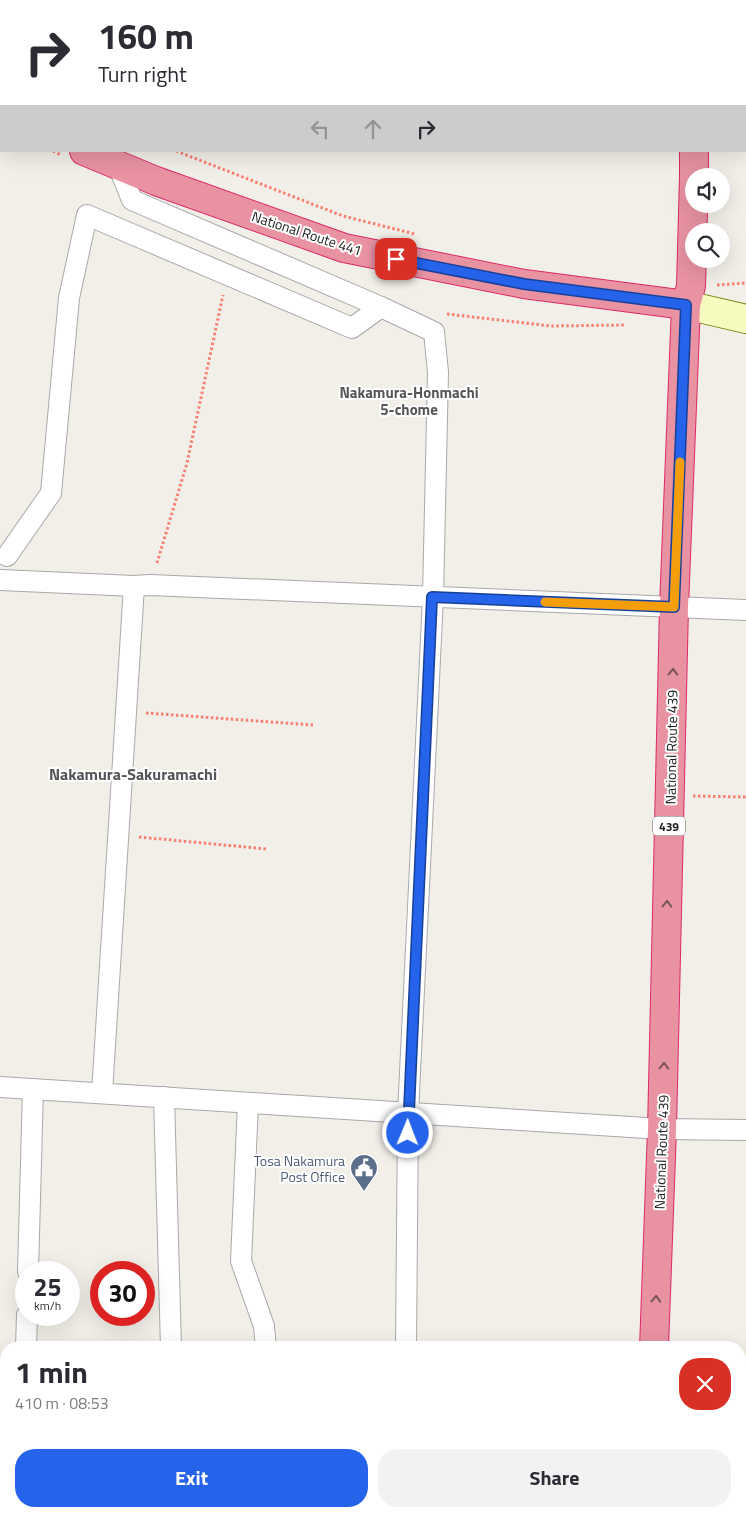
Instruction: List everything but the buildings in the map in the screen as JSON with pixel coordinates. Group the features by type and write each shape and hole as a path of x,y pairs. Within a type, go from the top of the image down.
{"highway":[{"name":"National Route 441","path":"86,152 156,181 344,248 524,284 689,296"},
{"name":"National Route 439","path":"694,152 694,168"},
{"name":"National Route 439","path":"654,1341 662,1129 674,607 692,213"}],"street":[{"path":"118,165 132,200 381,307 434,332 438,372 432,597 408,1114 406,1341"},
{"path":"0,575 3,556 51,493 69,298 87,215 352,328 381,307"},
{"path":"689,296 746,319"},
{"path":"0,580 746,610"},
{"path":"102,1094 126,711 142,585"},
{"path":"0,1087 662,1129 746,1130"},
{"path":"28,1261 33,1089"},
{"path":"164,1098 171,1341"},
{"path":"248,1103 240,1260 264,1326 265,1341"},
{"path":"26,1341 27,1326"}],"path":[{"path":"179,152 344,216 416,235"},
{"path":"142,585 187,463 227,275"},
{"path":"689,296 746,283"},
{"path":"434,332 442,314 551,326 636,324"},
{"path":"126,711 313,726"},
{"path":"670,796 746,797"},
{"path":"118,835 267,849"}],"slow traffic":[{"path":"545,602 674,607 680,462"}],"place":[{"name":"Tosa Nakamura Post Office","path":"364,1192"}],"district":[{"name":"Nakamura-Honmachi 5-chome","path":"409,400"},
{"name":"Nakamura-Sakuramachi","path":"133,774"}],"route":[{"path":"396,259 524,284 686,305 674,607 432,597 408,1133"}]}
